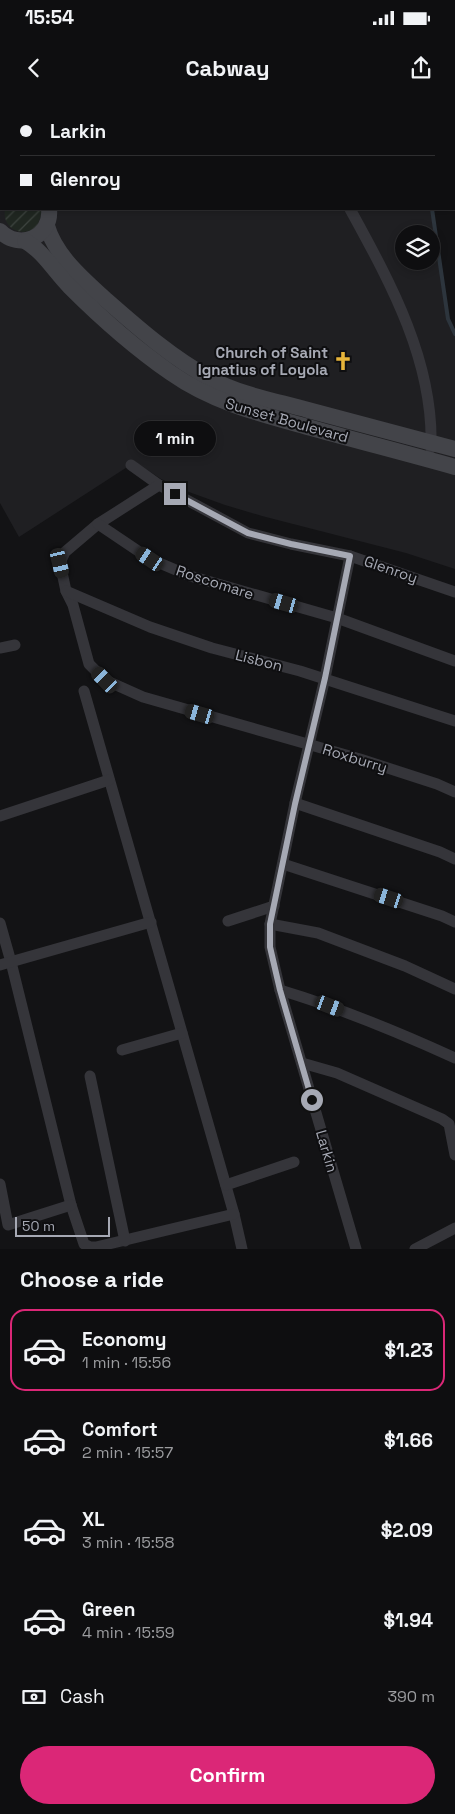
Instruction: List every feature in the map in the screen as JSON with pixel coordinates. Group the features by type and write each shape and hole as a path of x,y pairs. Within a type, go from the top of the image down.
{"main road":[{"path":"25,241 38,236 47,226 49,210"},
{"name":"Sunset Boulevard","path":"47,226 50,237 56,246 90,286 179,360 212,380 250,395 455,449"},
{"name":"Sunset Boulevard","path":"0,230 12,240 25,241 36,247 58,276 140,350 171,374 206,395 244,410 455,467"}],"street":[{"path":"351,210 377,258 402,309 412,335 428,403 431,460"},
{"name":"Glenroy","path":"131,465 159,485 248,533 350,556 455,592"},
{"path":"66,591 60,563 65,552 98,524 159,485"},
{"name":"Roscomare","path":"98,524 150,559 190,576 337,618 455,661"},
{"name":"Larkin","path":"350,556 270,924 270,947 280,990 356,1249"},
{"name":"Roxburry","path":"66,591 73,605 89,664 105,680 143,697 308,744 429,781 455,792"},
{"name":"Lisbon","path":"66,591 158,630 212,648 300,670 455,721"},
{"path":"0,648 15,645"},
{"path":"84,691 226,1185 242,1249"},
{"path":"0,816 109,780"},
{"path":"295,804 440,852 455,859"},
{"path":"283,864 442,916 455,922"},
{"path":"228,921 274,906"},
{"path":"6,963 150,922"},
{"path":"0,923 6,963 71,1205 84,1244 96,1247 234,1214"},
{"path":"270,924 318,933 405,966 455,989"},
{"path":"280,990 312,999 455,1058"},
{"path":"122,1050 182,1033"},
{"path":"302,1064 337,1073 442,1119 450,1124 455,1155"},
{"path":"90,1076 125,1241"},
{"path":"226,1185 294,1162"},
{"path":"0,1184 8,1225 71,1205"},
{"path":"414,1249 455,1228"}],"shaded area":[{"path":"0,210 432,210 434,225 395,225 395,270 440,269 447,321 455,335 455,569 406,553 225,505 189,492 161,479 135,462 19,537 0,503"},
{"path":"5,210 41,210 40,220 29,231 14,230 5,218"}],"waterway":[{"path":"432,210 448,319 455,334"}],"place":[{"name":"Church of Saint Ignatius of Loyola","path":"343,361"}],"route":[{"path":"175,494 248,533 350,556 270,924 270,947 280,990 312,1100"}]}
